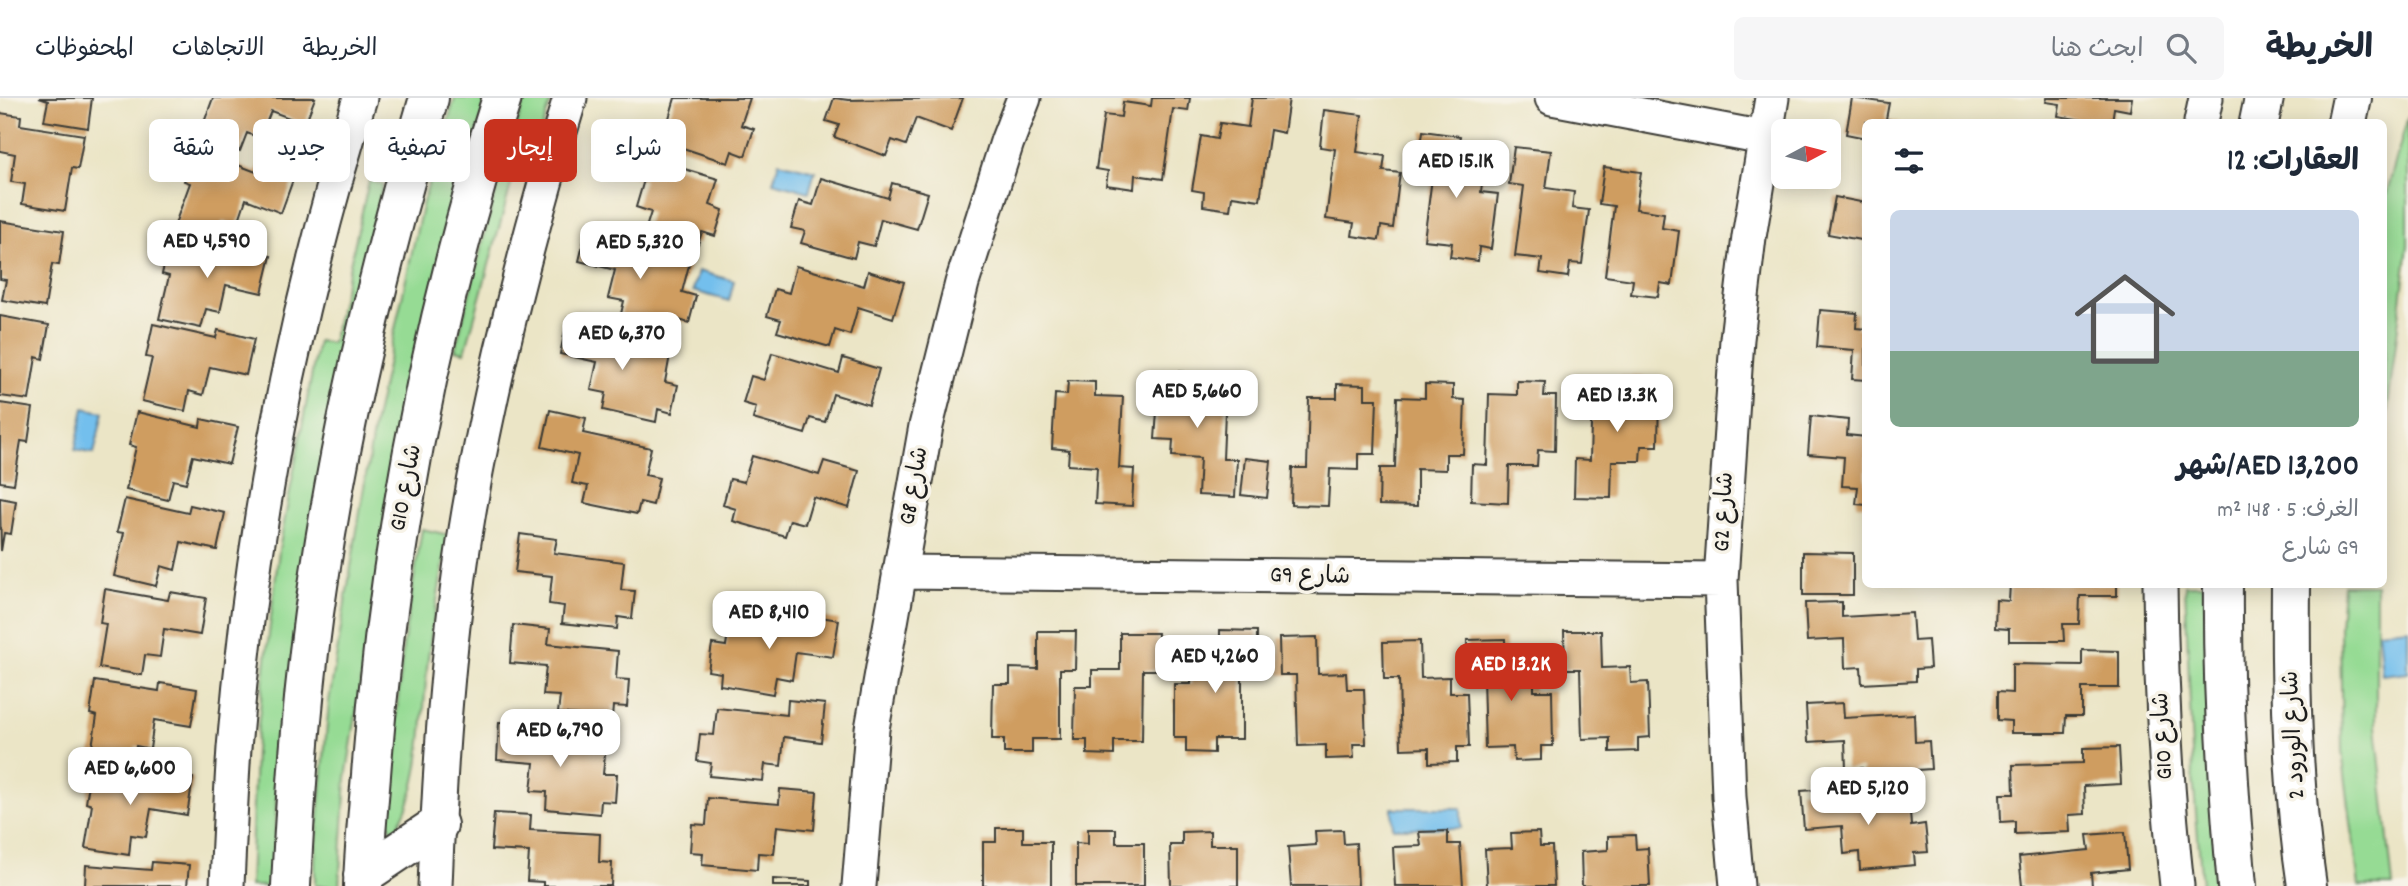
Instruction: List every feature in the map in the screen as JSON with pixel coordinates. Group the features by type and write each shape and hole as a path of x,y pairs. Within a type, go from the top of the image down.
{"street":[{"path":"227,886 237,722 255,566 277,429 306,294 360,98"},
{"path":"291,886 304,702 318,580 339,460 370,314 400,194 429,98"},
{"name":"G10 شارع","path":"363,881 378,682 401,518 433,354 480,169 502,98"},
{"path":"435,886 448,668 469,513 498,359 537,208 570,98"},
{"name":"G8 شارع","path":"859,886 872,729 926,426 962,283 1007,142 1024,98"},
{"path":"1552,98 1764,138"},
{"name":"G2 شارع","path":"1737,886 1729,797 1721,580 1737,339 1749,237 1772,98"},
{"path":"2202,119 2206,98"},
{"path":"2260,119 2264,98"},
{"path":"2348,119 2352,98"},
{"name":"G9 شارع","path":"900,572 1721,580"},
{"name":"G10 شارع","path":"2160,588 2167,794 2177,886"},
{"path":"2223,588 2228,792 2237,886"},
{"name":"شارع الورود 2","path":"2291,588 2290,675 2294,750 2307,886"},
{"path":"363,881 438,825"}],"green space":[{"path":"455,98 486,98 470,167 470,119 449,119"},
{"path":"525,98 552,98 545,119 519,119"},
{"path":"2408,116 2408,245 2387,415 2387,192"},
{"path":"369,182 383,184 335,389 278,753 273,886 250,886 255,751 279,550 318,341 332,343"},
{"path":"429,182 467,182 383,545 346,778 339,886 315,886 329,701 375,420"},
{"path":"499,182 512,182 465,352 455,350"},
{"path":"422,529 449,535 429,651 417,770 404,814 393,833 387,819 403,646"},
{"path":"2185,588 2204,588 2220,886 2202,886 2193,777"},
{"path":"2343,588 2376,588 2376,726 2393,886 2359,886 2342,751 2340,627"}],"water":[{"path":"779,162 815,171 809,192 773,182"},
{"path":"698,271 734,281 729,301 693,291"},
{"path":"84,408 103,412 94,454 75,450"},
{"path":"2408,628 2408,672 2382,675 2378,631"},
{"path":"1392,808 1461,808 1461,828 1393,828"}],"building":[{"path":"39,98 92,98 88,128 44,121 48,101"},
{"path":"213,98 315,98 307,119 292,119 271,111 268,119 253,119 253,135 247,133 240,151 239,119 205,119"},
{"path":"675,98 750,98 741,125 754,129 745,156 732,151 728,163 686,149 686,119 669,119"},
{"path":"834,98 963,98 951,131 916,118 906,145 892,140 886,156 834,137 839,125 826,121"},
{"path":"1152,98 1190,98 1188,111 1173,109 1163,179 1135,175 1134,189 1106,185 1108,171 1096,169 1104,115 1121,117 1123,102 1151,106"},
{"path":"1252,98 1289,98 1284,133 1270,130 1260,200 1232,196 1230,210 1203,206 1204,192 1192,190 1201,136 1217,139 1220,123 1248,127"},
{"path":"1852,98 1889,103 1886,119 1862,119 1862,137 1846,134"},
{"path":"2047,98 2132,98 2130,111 2114,108 2112,119 2058,116 2060,104 2046,102"},
{"path":"1324,110 1362,115 1357,152 1385,156 1383,171 1400,173 1393,228 1381,226 1379,240 1352,236 1354,223 1326,219 1335,149 1320,147"},
{"path":"0,113 21,116 20,125 84,135 78,169 72,168 65,211 22,204 25,184 11,182 15,154 0,151"},
{"path":"1423,131 1460,136 1455,173 1483,176 1481,192 1498,194 1491,249 1479,247 1478,261 1450,257 1452,243 1424,240 1433,170 1418,168"},
{"path":"1514,147 1551,151 1546,188 1574,192 1572,208 1589,210 1582,264 1570,263 1568,277 1540,273 1542,259 1515,256 1524,186 1509,184"},
{"path":"239,165 253,171 253,182 292,182 281,213 246,199 237,226 223,221 215,240 175,224 190,183 187,182 239,182"},
{"path":"1604,167 1641,172 1636,209 1664,213 1662,228 1679,231 1672,285 1660,283 1658,297 1631,294 1633,280 1605,276 1614,206 1599,204"},
{"path":"686,169 718,179 710,205 723,210 715,236 702,232 698,244 646,228 651,212 636,207 643,182 686,182"},
{"path":"821,178 888,198 892,183 928,193 917,229 881,219 874,246 858,242 854,258 801,243 805,231 791,228 799,201 813,205"},
{"path":"1835,197 1862,202 1862,240 1828,234"},
{"path":"0,221 64,231 59,265 52,264 45,307 2,300 6,280 0,279"},
{"path":"588,225 624,233 620,248 689,265 682,292 696,296 689,323 676,319 673,331 620,318 624,301 608,298 615,270 579,261"},
{"path":"170,241 233,256 235,248 271,256 262,293 226,285 220,312 206,309 201,328 159,319 169,276 162,274"},
{"path":"796,266 864,286 868,271 904,282 893,318 858,307 850,335 835,330 830,347 777,332 781,320 767,316 775,289 789,293"},
{"path":"1820,310 1857,313 1856,328 1862,329 1862,380 1852,379 1854,350 1817,347"},
{"path":"0,316 49,325 43,359 36,357 29,400 0,396"},
{"path":"568,317 605,325 602,340 670,355 665,382 678,385 672,413 658,409 656,422 603,410 606,393 591,390 597,362 560,354"},
{"path":"153,324 216,338 218,330 254,339 246,375 210,367 203,395 189,391 185,411 142,401 152,358 146,357"},
{"path":"772,353 839,373 843,358 879,369 869,405 833,394 825,422 810,418 805,434 753,419 756,407 743,403 751,376 764,380"},
{"path":"1171,371 1199,373 1198,387 1226,388 1223,459 1237,459 1235,497 1198,495 1200,458 1172,456 1173,440 1155,439 1159,384 1171,385"},
{"path":"1620,376 1648,377 1647,391 1659,392 1658,446 1641,446 1640,461 1612,461 1611,498 1574,497 1575,459 1590,460 1592,389 1619,390"},
{"path":"1068,381 1095,382 1095,396 1123,397 1119,468 1134,469 1132,506 1095,504 1097,467 1068,465 1069,450 1052,448 1055,394 1067,395"},
{"path":"1517,381 1545,382 1544,396 1556,396 1555,451 1538,450 1537,466 1509,466 1508,503 1471,501 1472,464 1487,465 1489,394 1517,395"},
{"path":"1337,384 1365,385 1365,399 1377,399 1375,454 1358,454 1358,470 1330,469 1328,506 1291,505 1292,468 1307,468 1309,398 1337,398"},
{"path":"1425,384 1453,385 1453,399 1465,400 1463,454 1446,454 1446,470 1417,469 1417,506 1379,505 1380,468 1395,468 1397,397 1425,398"},
{"path":"0,403 33,408 28,442 21,441 14,484 0,482"},
{"path":"550,410 586,418 583,433 651,448 645,475 659,478 653,505 640,502 637,514 584,503 588,486 572,483 578,455 542,447"},
{"path":"137,412 200,427 201,419 238,427 229,464 193,456 186,483 173,480 168,500 126,490 136,447 129,445"},
{"path":"1811,416 1848,420 1847,435 1862,437 1862,505 1856,504 1858,487 1842,486 1844,457 1808,454"},
{"path":"752,456 819,475 824,461 859,471 849,508 813,497 805,524 790,520 785,536 733,521 736,509 723,505 730,479 744,482"},
{"path":"1245,458 1271,461 1267,498 1241,495"},
{"path":"0,498 16,501 11,534 4,533 1,551"},
{"path":"125,499 188,513 190,505 225,513 217,550 181,542 175,570 161,566 156,586 114,576 124,533 117,532"},
{"path":"520,534 557,539 554,553 624,562 621,590 635,591 632,619 618,617 617,629 562,623 564,606 549,604 552,576 515,572"},
{"path":"1803,552 1853,553 1853,595 1803,595"},
{"path":"2010,588 2117,588 2117,596 2080,596 2079,624 2063,624 2064,641 2009,641 2009,629 1995,628 1996,600 2009,601"},
{"path":"105,589 168,600 170,592 206,598 200,635 164,629 160,657 145,655 142,675 99,668 106,624 100,623"},
{"path":"1842,602 1842,617 1912,613 1914,641 1928,640 1930,668 1916,669 1916,681 1862,684 1861,667 1845,668 1844,639 1807,641 1805,603"},
{"path":"802,614 839,620 833,657 796,652 792,680 776,677 773,694 720,685 721,673 708,671 712,644 726,646 730,618 800,629"},
{"path":"513,625 550,629 548,644 618,651 616,679 629,680 627,707 613,706 612,718 558,713 560,696 543,695 546,666 510,663"},
{"path":"1220,630 1257,631 1257,668 1242,668 1242,739 1214,739 1214,753 1186,752 1186,738 1174,738 1174,684 1191,684 1192,668 1220,668"},
{"path":"1038,631 1076,631 1075,669 1060,669 1060,739 1032,739 1032,753 1004,753 1004,739 992,739 993,684 1010,684 1010,668 1038,669"},
{"path":"1564,631 1601,631 1602,668 1630,667 1631,683 1648,682 1650,737 1638,738 1638,751 1610,752 1610,738 1582,739 1580,669 1565,669"},
{"path":"1120,633 1158,633 1157,670 1143,670 1142,741 1114,741 1114,755 1087,754 1087,740 1074,740 1075,686 1092,686 1092,670 1120,670"},
{"path":"1317,637 1318,674 1346,673 1347,689 1364,689 1366,744 1353,744 1354,758 1326,759 1326,745 1298,746 1296,675 1280,675 1279,638"},
{"path":"1505,639 1506,676 1534,675 1534,691 1552,691 1553,746 1541,746 1541,760 1514,761 1513,747 1485,748 1483,677 1468,677 1467,640"},
{"path":"1420,641 1421,678 1450,677 1450,693 1467,693 1469,747 1457,747 1457,762 1429,763 1429,748 1401,749 1399,679 1384,679 1383,642"},
{"path":"2082,650 2119,651 2119,688 2082,688 2082,716 2066,716 2065,733 2011,733 2011,721 1997,720 1997,692 2012,693 2012,664 2082,665"},
{"path":"95,681 159,691 160,683 197,689 191,726 154,720 150,749 136,746 132,766 90,759 97,716 90,714"},
{"path":"788,700 825,704 821,742 784,737 781,766 765,764 763,781 709,776 711,763 697,761 700,734 714,735 717,708 787,715"},
{"path":"1843,703 1844,718 1914,714 1915,742 1929,741 1931,769 1917,770 1917,782 1863,785 1862,768 1846,769 1845,740 1808,742 1806,705"},
{"path":"499,722 537,725 536,740 606,745 603,774 617,774 615,802 601,801 600,814 546,809 547,792 531,791 534,763 497,760"},
{"path":"2119,747 2121,784 2084,786 2085,814 2069,815 2070,832 2015,834 2015,821 2001,822 2000,794 2014,794 2013,765 2083,763 2083,748"},
{"path":"91,770 155,780 156,772 193,778 187,815 151,809 146,837 131,835 129,855 85,848 92,805 86,803"},
{"path":"1839,788 1839,803 1909,797 1911,826 1925,824 1928,852 1914,853 1915,865 1860,870 1859,852 1844,854 1842,826 1804,829 1801,791"},
{"path":"780,789 817,792 814,830 777,826 774,854 758,853 757,870 702,865 703,853 690,852 692,824 706,825 708,798 779,804"},
{"path":"494,813 531,815 530,830 600,834 599,862 612,863 611,886 543,886 543,882 527,881 529,852 491,850"},
{"path":"996,828 1023,828 1023,842 1051,842 1051,886 983,886 983,842 996,842"},
{"path":"1088,829 1116,829 1116,843 1144,843 1144,886 1076,886 1076,843 1088,844"},
{"path":"1343,830 1344,844 1356,843 1358,886 1291,886 1288,847 1316,845 1315,831"},
{"path":"1210,831 1210,845 1238,845 1238,886 1171,886 1170,845 1182,845 1182,832"},
{"path":"1448,831 1448,844 1460,844 1463,886 1395,886 1393,847 1421,846 1419,832"},
{"path":"1539,832 1540,846 1552,846 1554,886 1487,886 1485,849 1512,848 1511,833"},
{"path":"2125,832 2128,869 2091,873 2092,886 2022,886 2019,857 2089,850 2087,835"},
{"path":"1635,835 1636,849 1648,848 1650,886 1582,886 1581,852 1608,850 1608,836"},
{"path":"152,862 189,865 187,886 85,886 86,865 151,870"},
{"path":"773,879 810,881 810,886 773,886"}]}
